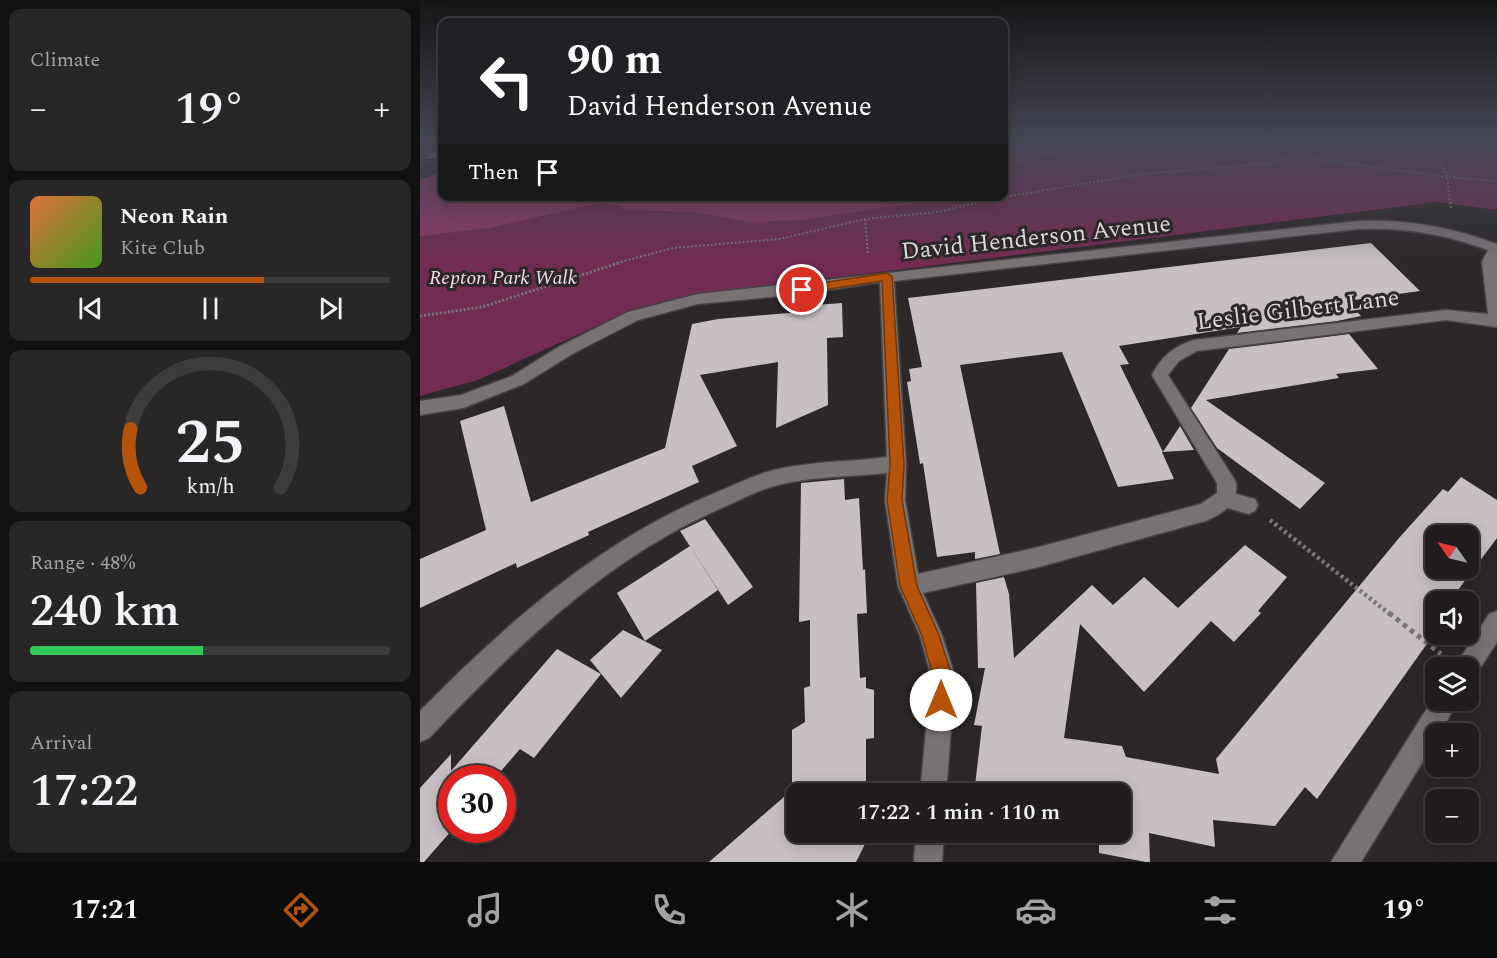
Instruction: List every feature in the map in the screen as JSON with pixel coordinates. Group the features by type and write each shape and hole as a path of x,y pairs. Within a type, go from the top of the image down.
{"street":[{"name":"David Henderson Avenue","path":"420,408 463,401 518,380 566,350 633,316 698,299 802,290 879,278 1358,225 1412,224 1454,232 1497,249"},
{"path":"1497,249 1490,256 1489,262 1497,321"},
{"path":"879,278 897,465 895,500 909,586 931,635 942,676 934,783"},
{"name":"Leslie Gilbert Lane","path":"1225,499 1228,490 1227,482 1160,375 1165,364 1175,354 1194,346 1446,315 1497,321"},
{"path":"420,729 467,680 568,588 649,534 705,504 778,477 897,465"},
{"path":"909,586 1035,558 1205,512 1225,499 1248,505"},
{"path":"1464,657 1497,622"},
{"path":"1346,862 1439,711"},
{"path":"928,862 929,843"}],"path":[{"path":"1008,196 1099,181"},
{"path":"1448,181 1454,232"},
{"path":"420,316 482,307 599,268 673,248 779,239 865,219 937,212 984,201"},
{"path":"865,219 879,278"},
{"path":"1248,505 1449,657"}],"green space":[{"name":"Repton Park Walk","path":"420,181 438,181 438,201 1008,201 1008,181 1497,181 1497,210 1437,202 721,292 614,318 478,380 420,396"}],"shaded area":[{"path":"420,181 438,181 438,201 922,201 801,220 750,222 695,212 624,210 617,205 600,203 489,228 420,236"}],"building":[{"path":"1371,243 1420,291 1347,301 1361,316 1337,321 1237,333 1241,327 1119,346 1129,364 1120,365 1174,479 1118,487 1062,352 960,365 1000,554 975,559 975,552 937,557 923,463 920,464 907,382 911,381 909,369 922,367 908,298"},
{"path":"842,303 843,337 827,338 828,405 776,428 778,362 700,375 737,446 692,466 699,482 588,532 589,535 517,568 516,563 420,608 420,559 486,530 460,421 504,406 531,502 665,448 692,324 718,319 800,312 801,306"},
{"path":"1349,334 1378,369 1336,374 1339,378 1206,400 1325,483 1300,509 1217,448 1191,408 1229,349"},
{"path":"1180,426 1194,450 1163,452"},
{"path":"1461,477 1497,500 1497,538 1479,562 1479,525 1425,525 1425,579 1466,579 1457,591 1425,591 1426,645 1317,799 1305,787 1275,826 1213,820 1215,847 1149,833 1150,862 1146,862 1099,853 1099,843 1131,843 1131,783 975,783 982,726 974,725 985,668 978,668 976,583 1004,577 1009,594 1014,658 1092,585 1113,605 1144,577 1178,608 1245,545 1287,577 1258,611 1261,613 1234,642 1211,621 1144,692 1080,624 1064,738 1122,746 1126,757 1219,774 1216,759 1399,538 1443,489 1448,492"},
{"path":"844,479 845,500 859,498 867,613 857,614 860,678 866,677 866,688 874,690 874,738 866,739 866,783 792,783 792,730 805,722 804,688 810,686 810,620 799,622 801,483"},
{"path":"705,519 753,587 728,605 680,531"},
{"path":"690,546 718,590 645,641 617,593"},
{"path":"623,630 662,650 621,698 590,660"},
{"path":"557,649 601,674 534,758 520,749 506,765 456,765"},
{"path":"451,754 451,765 441,765"},
{"path":"438,768 438,843 441,843 424,862 420,862 420,788"},
{"path":"786,795 786,843 866,843 856,862 709,862"}],"route":[{"path":"802,290 887,277 897,465 895,500 909,586 931,635 942,676 941,700"}]}
